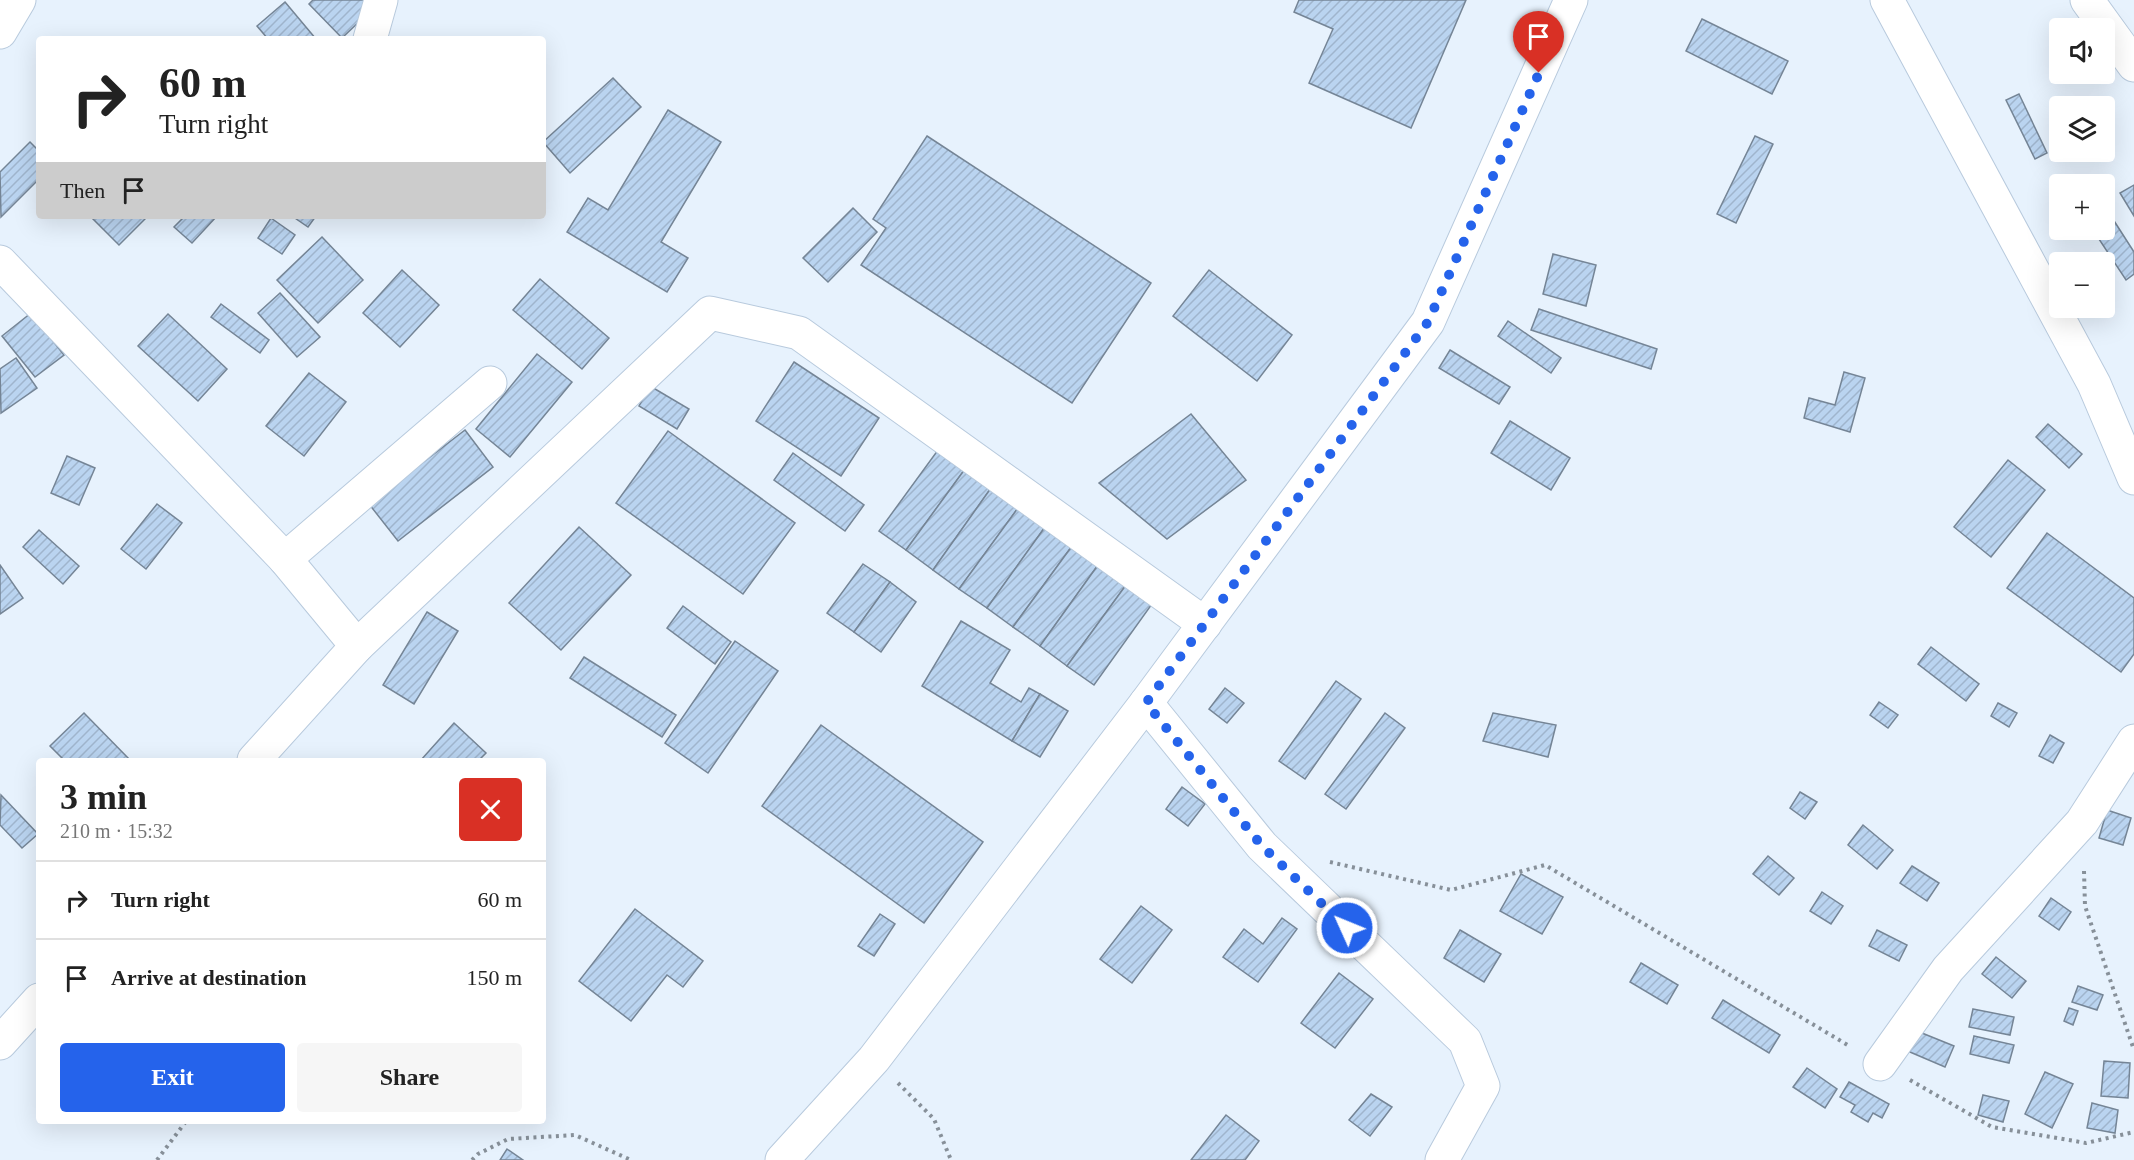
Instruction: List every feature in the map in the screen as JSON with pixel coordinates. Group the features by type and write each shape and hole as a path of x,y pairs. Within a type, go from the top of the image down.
{"street":[{"path":"0,32 19,0"},
{"path":"371,36 381,0"},
{"path":"782,1160 874,1059 1146,703 1428,322 1571,0"},
{"path":"1887,0 2094,384 2134,478"},
{"path":"2087,0 2134,65"},
{"path":"0,262 285,559 357,646"},
{"path":"256,758 357,646 710,313 799,333 1205,624"},
{"path":"285,559 490,383"},
{"path":"1146,703 1262,846 1466,1041 1483,1086 1442,1160"},
{"path":"1880,1064 1948,969 2082,822 2134,741"},
{"path":"0,1043 36,1003"}],"path":[{"path":"2082,822 2085,906 2134,1050"},
{"path":"1329,862 1451,890 1545,866 1880,1064 1992,1127 2086,1143 2134,1132"},
{"path":"874,1059 934,1119 951,1160"},
{"path":"158,1160 184,1124"},
{"path":"472,1160 478,1154 508,1139 575,1135 631,1160"}],"building":[{"path":"313,0 377,0 379,3 344,36 340,36 309,4"},
{"path":"1299,0 1466,0 1411,128 1309,83 1333,29 1294,12"},
{"path":"285,2 313,36 265,36 257,26"},
{"path":"1702,19 1788,61 1772,94 1686,51"},
{"path":"613,78 641,107 570,173 546,145 546,139"},
{"path":"2019,94 2047,153 2035,159 2006,100"},
{"path":"668,110 721,142 661,242 688,258 667,292 567,232 588,198 608,210"},
{"path":"927,136 1151,283 1072,403 861,265 886,228 873,219"},
{"path":"1755,136 1773,144 1736,223 1717,214"},
{"path":"30,142 36,148 36,182 1,217 0,172"},
{"path":"2134,185 2134,216 2120,193"},
{"path":"853,208 877,232 828,282 803,258"},
{"path":"93,219 145,219 119,245"},
{"path":"182,219 214,219 192,243 174,227"},
{"path":"270,219 295,235 282,254 258,238"},
{"path":"296,219 314,219 308,227"},
{"path":"2115,222 2134,252 2134,274 2126,280 2115,263 2115,252 2108,252 2100,240 2115,240"},
{"path":"322,237 363,280 318,323 277,280"},
{"path":"1553,254 1596,265 1586,306 1543,294"},
{"path":"402,270 439,305 400,347 363,313"},
{"path":"1209,270 1292,335 1257,381 1173,316"},
{"path":"540,279 609,338 582,369 513,310"},
{"path":"280,293 320,337 297,357 258,313"},
{"path":"221,304 269,340 260,353 211,317"},
{"path":"1539,309 1657,349 1651,369 1531,330"},
{"path":"31,313 64,355 35,377 2,336"},
{"path":"168,314 227,369 198,401 138,346"},
{"path":"1508,321 1561,358 1551,373 1498,336"},
{"path":"1450,350 1510,387 1499,404 1439,368"},
{"path":"537,354 572,382 510,457 476,429"},
{"path":"16,358 37,388 1,413 0,369"},
{"path":"794,362 879,418 841,476 756,421"},
{"path":"1844,372 1865,378 1850,432 1804,418 1809,398 1835,405"},
{"path":"309,373 346,402 304,456 266,426"},
{"path":"650,386 689,409 677,429 639,406"},
{"path":"1191,414 1246,480 1167,539 1099,483"},
{"path":"1510,421 1570,458 1551,490 1491,453"},
{"path":"2048,424 2082,454 2069,468 2036,437"},
{"path":"465,430 493,467 398,541 369,504"},
{"path":"668,431 795,523 743,594 616,503"},
{"path":"938,450 965,469 906,550 879,531"},
{"path":"793,453 864,505 845,531 774,480"},
{"path":"67,456 95,468 79,505 51,493"},
{"path":"2008,460 2045,490 1991,557 1954,527"},
{"path":"965,469 991,488 933,570 906,550"},
{"path":"991,488 1018,508 959,589 933,570"},
{"path":"157,504 182,523 146,569 121,549"},
{"path":"1018,508 1045,527 987,608 959,589"},
{"path":"579,527 631,575 561,650 509,603"},
{"path":"1045,527 1072,546 1013,627 987,608"},
{"path":"39,530 79,566 63,584 23,547"},
{"path":"2047,533 2134,598 2134,654 2121,672 2007,588"},
{"path":"1072,546 1098,565 1040,646 1013,627"},
{"path":"863,564 890,582 854,632 827,613"},
{"path":"0,565 23,598 0,614"},
{"path":"1098,565 1126,585 1067,666 1040,646"},
{"path":"890,582 916,602 881,652 854,632"},
{"path":"1126,585 1152,604 1094,685 1067,666"},
{"path":"683,606 731,642 715,664 667,628"},
{"path":"427,612 458,631 414,704 383,685"},
{"path":"961,621 1010,650 990,683 1021,702 1029,688 1040,694 1012,741 922,686"},
{"path":"735,641 778,671 708,773 665,743"},
{"path":"1931,647 1979,684 1966,701 1918,664"},
{"path":"584,657 676,715 662,737 570,678"},
{"path":"1336,681 1361,699 1305,779 1279,761"},
{"path":"1225,688 1244,703 1227,723 1209,709"},
{"path":"1040,694 1068,711 1040,757 1012,741"},
{"path":"1879,702 1898,715 1888,728 1870,715"},
{"path":"1998,703 2017,713 2009,727 1991,716"},
{"path":"84,713 128,758 62,758 50,746"},
{"path":"1385,713 1405,728 1346,809 1325,794"},
{"path":"1493,713 1556,725 1548,757 1483,741"},
{"path":"454,723 486,753 481,758 423,758"},
{"path":"821,725 983,842 924,923 762,806"},
{"path":"2050,735 2064,743 2053,763 2039,756"},
{"path":"1182,787 1205,804 1188,826 1166,809"},
{"path":"1800,792 1817,802 1805,819 1790,808"},
{"path":"1,795 36,832 36,836 22,848 0,825"},
{"path":"2107,810 2131,818 2123,845 2099,838"},
{"path":"1863,825 1893,850 1877,869 1848,845"},
{"path":"1768,856 1794,878 1779,895 1753,874"},
{"path":"1912,866 1939,883 1927,901 1900,883"},
{"path":"1521,874 1563,897 1542,934 1500,911"},
{"path":"1822,892 1843,906 1831,924 1810,911"},
{"path":"2051,898 2071,912 2059,930 2039,916"},
{"path":"1141,906 1172,930 1132,983 1100,959"},
{"path":"635,909 703,961 683,987 667,975 631,1021 579,981"},
{"path":"880,914 895,924 874,956 858,946"},
{"path":"1282,918 1297,929 1258,982 1223,957 1244,929 1263,944"},
{"path":"1460,930 1501,954 1484,982 1444,958"},
{"path":"1877,930 1907,945 1899,961 1869,946"},
{"path":"1996,957 2026,981 2012,998 1982,974"},
{"path":"1641,963 1678,985 1667,1004 1630,982"},
{"path":"1339,973 1373,999 1335,1048 1301,1023"},
{"path":"2078,986 2103,995 2097,1010 2072,1002"},
{"path":"1723,1000 1780,1035 1769,1053 1712,1018"},
{"path":"2069,1008 2078,1011 2073,1025 2064,1021"},
{"path":"1973,1009 2014,1017 2010,1035 1969,1027"},
{"path":"1912,1029 1954,1046 1945,1067 1903,1049"},
{"path":"1974,1036 2014,1045 2009,1063 1970,1054"},
{"path":"2104,1061 2130,1063 2128,1098 2101,1096"},
{"path":"1807,1068 1837,1089 1825,1108 1793,1087"},
{"path":"2045,1072 2073,1084 2052,1128 2025,1114"},
{"path":"1849,1082 1889,1104 1882,1118 1873,1113 1868,1122 1851,1112 1855,1105 1840,1097"},
{"path":"1371,1094 1392,1107 1370,1136 1349,1120"},
{"path":"1983,1095 2009,1101 2003,1122 1978,1115"},
{"path":"2092,1103 2118,1110 2115,1133 2087,1128"},
{"path":"1226,1115 1259,1141 1245,1160 1191,1160"},
{"path":"507,1149 523,1160 500,1160"}],"route":[{"path":"1347,928 1262,846 1146,703 1428,322 1539,73"}]}
